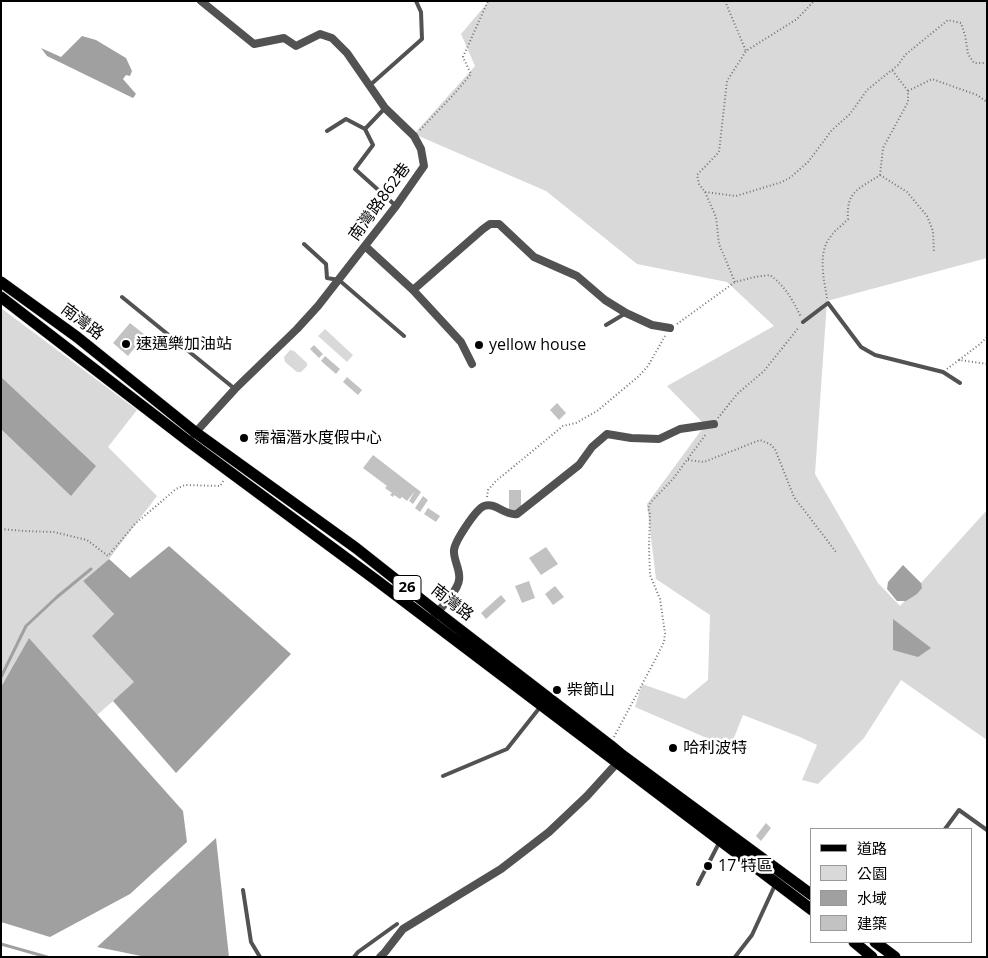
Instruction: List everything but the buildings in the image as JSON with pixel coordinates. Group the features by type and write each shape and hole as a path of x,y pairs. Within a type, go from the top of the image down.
{"main road":[{"name":"南灣路","path":"1,282 76,338 230,472 610,745 619,759 720,841 810,908"},
{"name":"南灣路","path":"1,297 191,437 356,548 433,617 541,706 810,894"},
{"path":"858,943 872,957"},
{"path":"876,943 895,957"}],"street":[{"name":"南灣路862巷","path":"191,437 235,389 318,306 396,206 424,166 421,149 414,136 385,108 347,52 332,38 320,34 296,46 284,38 254,44 201,1"},
{"path":"413,290 483,229 490,224 499,224 534,257 576,276 605,300 626,313 652,325 670,328"},
{"path":"365,246 413,290 461,342 472,364"},
{"path":"433,617 460,580 454,550 457,540 477,512 485,506 494,506 511,515 517,514 579,465 592,448 607,434 631,438 659,439 680,429 714,424"},
{"path":"380,957 403,929 501,869 549,832 587,796 619,759"}],"lane":[{"path":"369,86 422,40 421,12 416,1"},
{"path":"365,130 385,108"},
{"path":"327,131 346,119 365,130 373,145 355,169 396,206"},
{"path":"304,244 326,264 327,278 339,280 404,336"},
{"path":"122,297 235,389"},
{"path":"803,322 828,303 861,347 875,355 944,372 960,383"},
{"path":"606,325 626,313"},
{"path":"443,776 507,748 541,706"},
{"path":"946,828 960,810 987,830"},
{"path":"698,884 720,841"},
{"path":"734,957 752,935 776,883"},
{"path":"243,890 251,942 260,957"},
{"path":"354,957 358,952 397,924"}],"path":[{"path":"414,136 455,94 471,74 463,57 488,1"},
{"path":"725,1 746,51"},
{"path":"735,282 719,244 716,217 705,192 699,184 697,175 718,152 727,81 746,51 797,18 814,1"},
{"path":"705,192 736,196 782,182 791,177 808,162 832,130 850,114 867,90 898,65 905,55 948,20 960,23 965,35 968,54 974,63 987,63"},
{"path":"828,303 822,271 823,253 830,237 848,220 847,208 850,197 880,175 883,148 908,102 908,91 892,70"},
{"path":"908,91 932,79 977,95 987,102"},
{"path":"880,175 908,192 927,216 933,231 934,253"},
{"path":"485,506 488,490 496,482 564,426 576,423 597,411 639,376 648,366 670,328 735,282 756,276 770,275 780,283 792,299 803,322 764,371 736,394 688,460 651,502 648,508 650,514 650,575 660,599 665,633 664,642 610,745"},
{"path":"944,372 987,337"},
{"path":"959,360 987,364"},
{"path":"688,460 704,462 760,440 770,444 775,449 794,496 836,552"},
{"path":"1,529 24,532 54,532 87,540 108,556 134,524 176,488 185,485 220,486 230,472"}],"green space":[{"path":"489,1 987,1 987,258 827,301 815,474 878,583 900,606 987,510 987,740 901,680 864,738 818,784 802,780 817,745 800,737 743,715 730,748 635,707 642,684 685,699 708,680 710,615 656,579 647,504 705,425 667,386 774,326 727,282 637,264 546,191 414,134 475,66 461,34"},
{"path":"1,308 137,410 108,447 157,496 109,559 83,581 114,614 92,636 135,682 97,715 29,638 1,687"},
{"path":"325,329 353,355 347,362 318,336"},
{"path":"290,350 294,351 307,363 307,366 301,372 297,372 285,362 284,357"}],"water":[{"path":"82,36 96,40 126,58 132,71 130,76 126,75 123,79 136,94 133,98 47,56 41,48 61,57"},
{"path":"1,377 96,466 71,496 1,429"},
{"path":"169,546 291,654 176,773 113,701 134,682 92,636 114,614 83,581 109,559 130,578"},
{"path":"903,565 921,583 922,588 917,594 906,601 897,601 887,589 888,582"},
{"path":"893,619 931,648 918,657 893,650"},
{"path":"29,638 183,811 187,842 130,894 50,937 1,922 1,687"},
{"path":"216,838 229,957 146,957 97,947"}],"waterway":[{"path":"1,677 26,626 91,569"},
{"path":"1,944 47,957"}],"place":[{"name":"速邁樂加油站","path":"126,344"},
{"name":"yellow house","path":"479,345"},
{"name":"霈福潛水度假中心","path":"244,438"},
{"name":"柴節山","path":"557,690"},
{"name":"哈利波特","path":"673,748"},
{"name":"17 特區","path":"708,866"}]}
